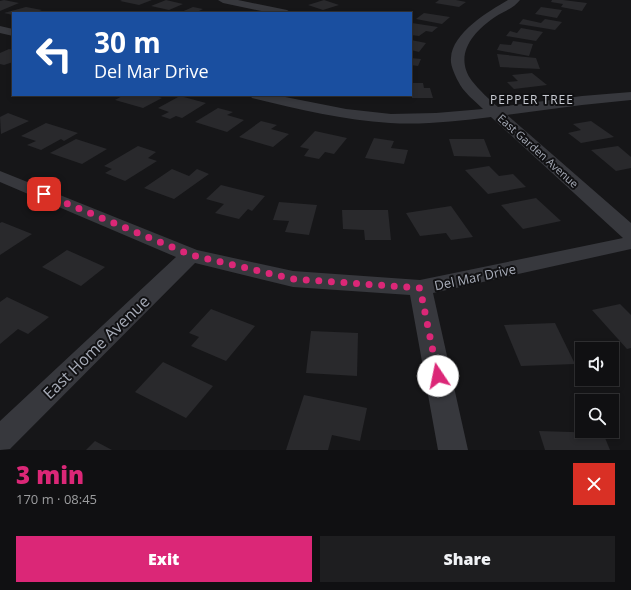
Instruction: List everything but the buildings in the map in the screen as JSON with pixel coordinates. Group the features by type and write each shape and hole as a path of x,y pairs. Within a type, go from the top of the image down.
{"street":[{"path":"223,0 282,12"},
{"name":"East Garden Avenue","path":"515,0 484,20 465,38 461,44 457,57 458,65 465,82 494,112 631,234"},
{"path":"0,29 12,32"},
{"path":"261,96 310,109 368,117 406,119 435,118 494,112 598,98 631,96"},
{"name":"Del Mar Drive","path":"0,176 191,255 293,279 420,288 631,243"},
{"name":"East Home Avenue","path":"0,440 191,255"},
{"path":"420,288 453,450"}],"district":[{"name":"PEPPER TREE","path":"532,100"}],"route":[{"path":"44,194 191,255 293,279 420,288 438,376"}]}
